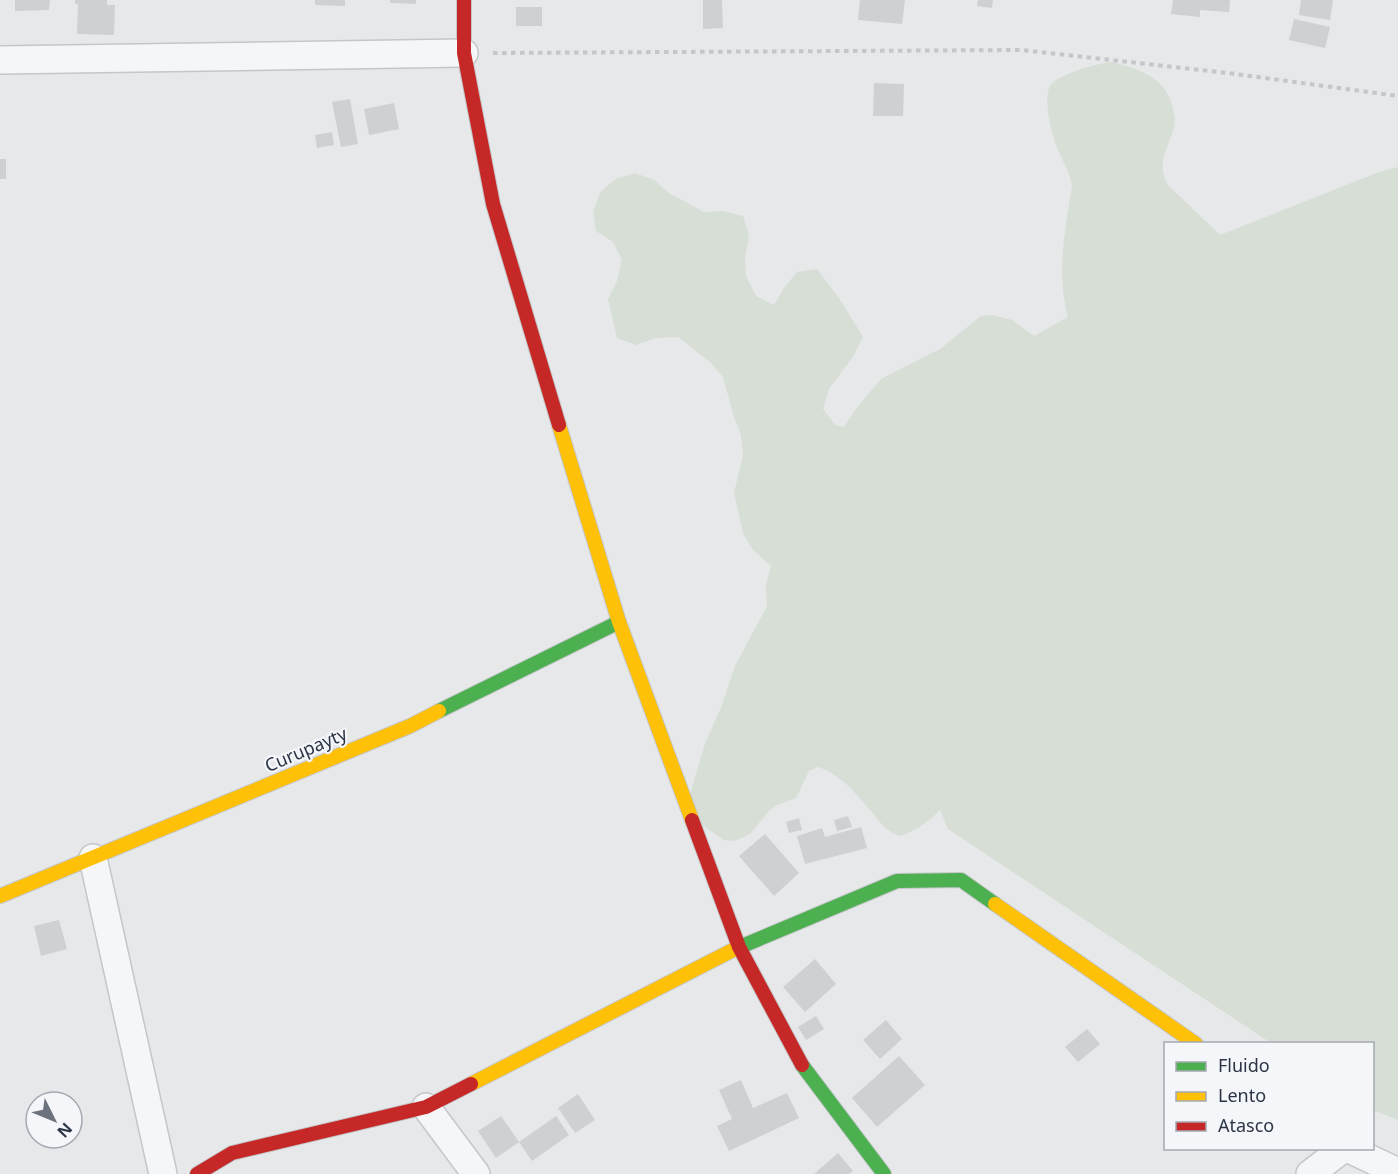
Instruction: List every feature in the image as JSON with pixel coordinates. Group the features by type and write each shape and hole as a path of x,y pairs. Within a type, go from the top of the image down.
{"street":[{"path":"464,0 464,53 493,204 619,622 739,947 807,1074 884,1174"},
{"path":"0,60 464,53"},
{"name":"Curupayty","path":"0,896 410,726 619,622"},
{"path":"93,858 163,1174"},
{"path":"197,1174 232,1153 426,1107 739,947 897,881 961,880 1193,1042"},
{"path":"426,1107 476,1174"},
{"path":"1310,1174 1344,1150"},
{"path":"1347,1150 1398,1172"}],"path":[{"path":"464,53 1022,50 1228,73 1398,96"}],"shaded area":[{"path":"1112,62 1140,71 1149,75 1163,87 1175,116 1174,128 1163,163 1168,185 1220,235 1379,172 1398,167 1398,1120 1374,1110 1374,1042 1269,1042 948,829 940,810 922,825 901,836 883,825 840,779 818,767 809,771 796,798 777,805 750,834 734,841 724,840 699,823 690,794 705,744 722,705 735,666 767,606 766,585 771,566 753,550 743,533 734,493 743,455 741,435 723,377 710,362 678,337 656,338 636,345 617,338 608,299 617,281 622,260 613,242 596,231 593,211 601,191 616,179 635,173 654,180 669,193 704,212 723,211 743,216 749,236 745,257 746,276 756,296 774,305 797,272 817,269 841,301 863,337 854,355 829,389 823,409 835,425 844,427 881,379 940,349 981,316 992,315 1012,320 1034,336 1068,317 1064,301 1062,268 1064,235 1072,186 1053,134 1049,118 1048,94 1053,83 1067,74"}],"building":[{"path":"15,0 50,0 49,10 15,11"},
{"path":"75,0 107,0 107,5 115,5 114,35 77,34 78,4 75,4"},
{"path":"315,0 345,0 345,6 315,5"},
{"path":"390,0 416,0 416,4 390,3"},
{"path":"703,0 722,0 723,28 703,29"},
{"path":"860,0 905,0 902,24 858,20"},
{"path":"978,0 993,0 992,8 977,6"},
{"path":"1173,0 1230,0 1229,12 1200,10 1200,17 1171,14"},
{"path":"1301,0 1333,0 1330,20 1299,15"},
{"path":"516,7 542,7 542,26 516,26"},
{"path":"1294,19 1330,27 1325,48 1289,40"},
{"path":"874,83 904,84 903,116 873,116"},
{"path":"350,99 358,144 341,147 332,102"},
{"path":"394,103 399,129 369,135 364,109"},
{"path":"332,132 334,145 317,148 315,135"},
{"path":"0,159 6,159 6,179 0,179"},
{"path":"848,816 852,827 837,831 834,820"},
{"path":"799,818 802,830 789,833 786,822"},
{"path":"861,827 867,848 805,864 797,836 822,828 825,837"},
{"path":"765,834 799,873 774,896 739,856"},
{"path":"59,920 67,949 41,956 34,926"},
{"path":"815,959 836,984 805,1012 783,987"},
{"path":"816,1016 824,1029 806,1040 798,1027"},
{"path":"886,1020 902,1039 880,1059 863,1040"},
{"path":"1087,1029 1100,1044 1078,1062 1065,1047"},
{"path":"899,1056 925,1085 877,1127 852,1098"},
{"path":"741,1080 753,1108 787,1093 799,1118 729,1151 717,1126 732,1119 719,1090"},
{"path":"578,1094 595,1120 575,1133 558,1108"},
{"path":"501,1116 519,1142 496,1158 478,1131"},
{"path":"556,1116 569,1135 532,1161 519,1142"},
{"path":"838,1153 853,1171 849,1174 814,1174"}],"traffic: fast":[{"path":"439,711 619,622"},
{"path":"735,949 897,881 961,880 995,904"},
{"path":"802,1065 884,1174"}],"traffic: slow":[{"path":"559,425 619,622 692,820"},
{"path":"0,896 410,726 439,711"},
{"path":"995,904 1193,1042"},
{"path":"471,1084 735,949"}],"traffic: jam":[{"path":"464,0 464,53 493,204 559,425"},
{"path":"692,820 739,947 802,1065"},
{"path":"197,1174 232,1153 426,1107 471,1084"}]}
